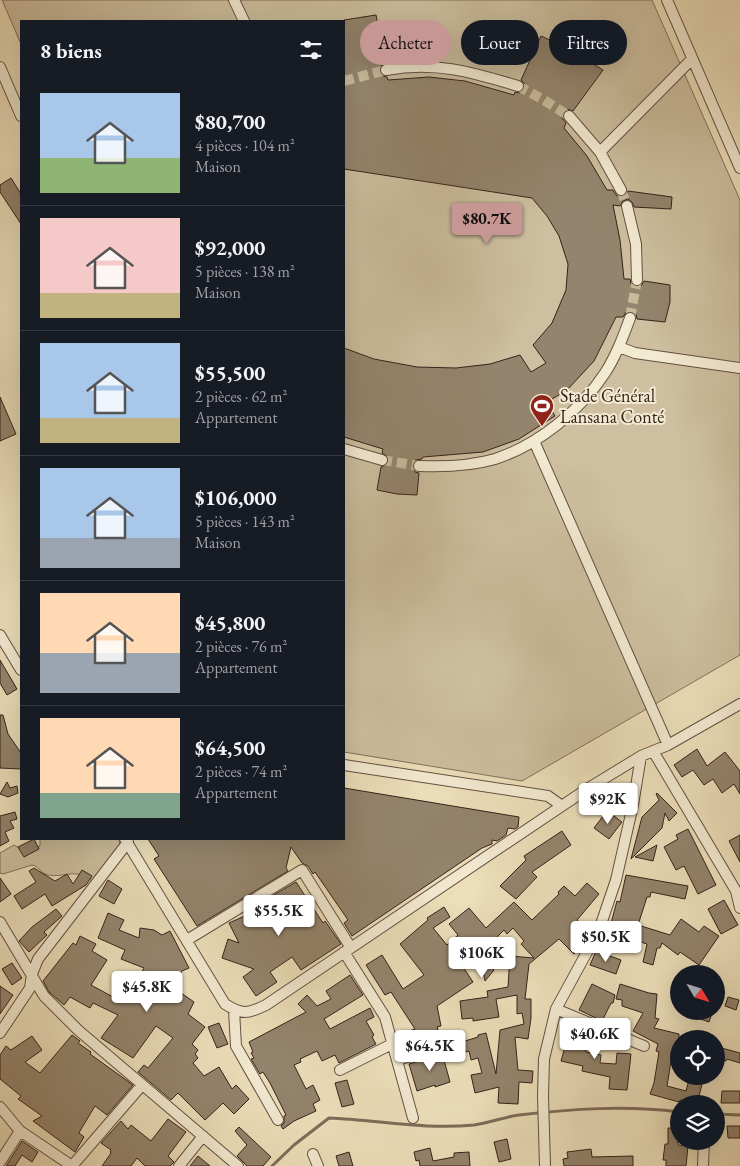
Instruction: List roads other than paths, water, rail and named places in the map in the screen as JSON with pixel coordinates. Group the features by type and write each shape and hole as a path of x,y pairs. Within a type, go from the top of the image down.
{"street":[{"path":"234,0 244,20"},
{"path":"667,0 740,168"},
{"path":"600,152 692,59"},
{"path":"386,70 405,66 442,67 480,74 518,86"},
{"path":"0,67 20,114"},
{"path":"570,116 600,152 620,190"},
{"path":"627,206 636,244 637,280"},
{"path":"419,466 445,467 494,459 534,441 575,409 604,374 619,347 630,318"},
{"path":"619,347 634,353 740,368"},
{"path":"534,441 668,745"},
{"path":"345,450 382,460"},
{"path":"0,635 20,668"},
{"path":"0,1034 30,988 32,974 38,959 126,841 225,1004 234,1010 252,1012 266,1005 587,789 641,756 668,745 740,704"},
{"path":"654,751 736,891 740,908"},
{"path":"546,1166 543,1096 544,1059 556,1009 599,930 616,880 633,805 641,756"},
{"path":"345,765 548,796 562,806"},
{"path":"587,789 633,805"},
{"path":"187,940 302,870 385,1017 413,1118"},
{"path":"0,922 44,996 78,1030 238,1166"},
{"path":"556,1009 644,1046"},
{"path":"234,1010 236,1046 278,1120"},
{"path":"397,1060 458,1042"},
{"path":"340,1070 392,1044"},
{"path":"0,1107 20,1131 72,1166 142,1084"},
{"path":"0,1162 20,1131"},
{"path":"179,1166 203,1136"},
{"path":"703,1166 704,1150"},
{"path":"313,1154 318,1166"}],"waterway":[{"path":"272,1166 294,1145 329,1118 420,1126 456,1126 480,1124 519,1115 558,1111 619,1108 670,1111"},
{"path":"725,1114 740,1115"}],"tunnel":[{"path":"345,81 386,70"},
{"path":"518,86 569,116"},
{"path":"621,190 627,206"},
{"path":"630,318 637,280"},
{"path":"382,460 419,466"}],"place":[{"name":"Stade Général Lansana Conté","path":"542,427"}]}
